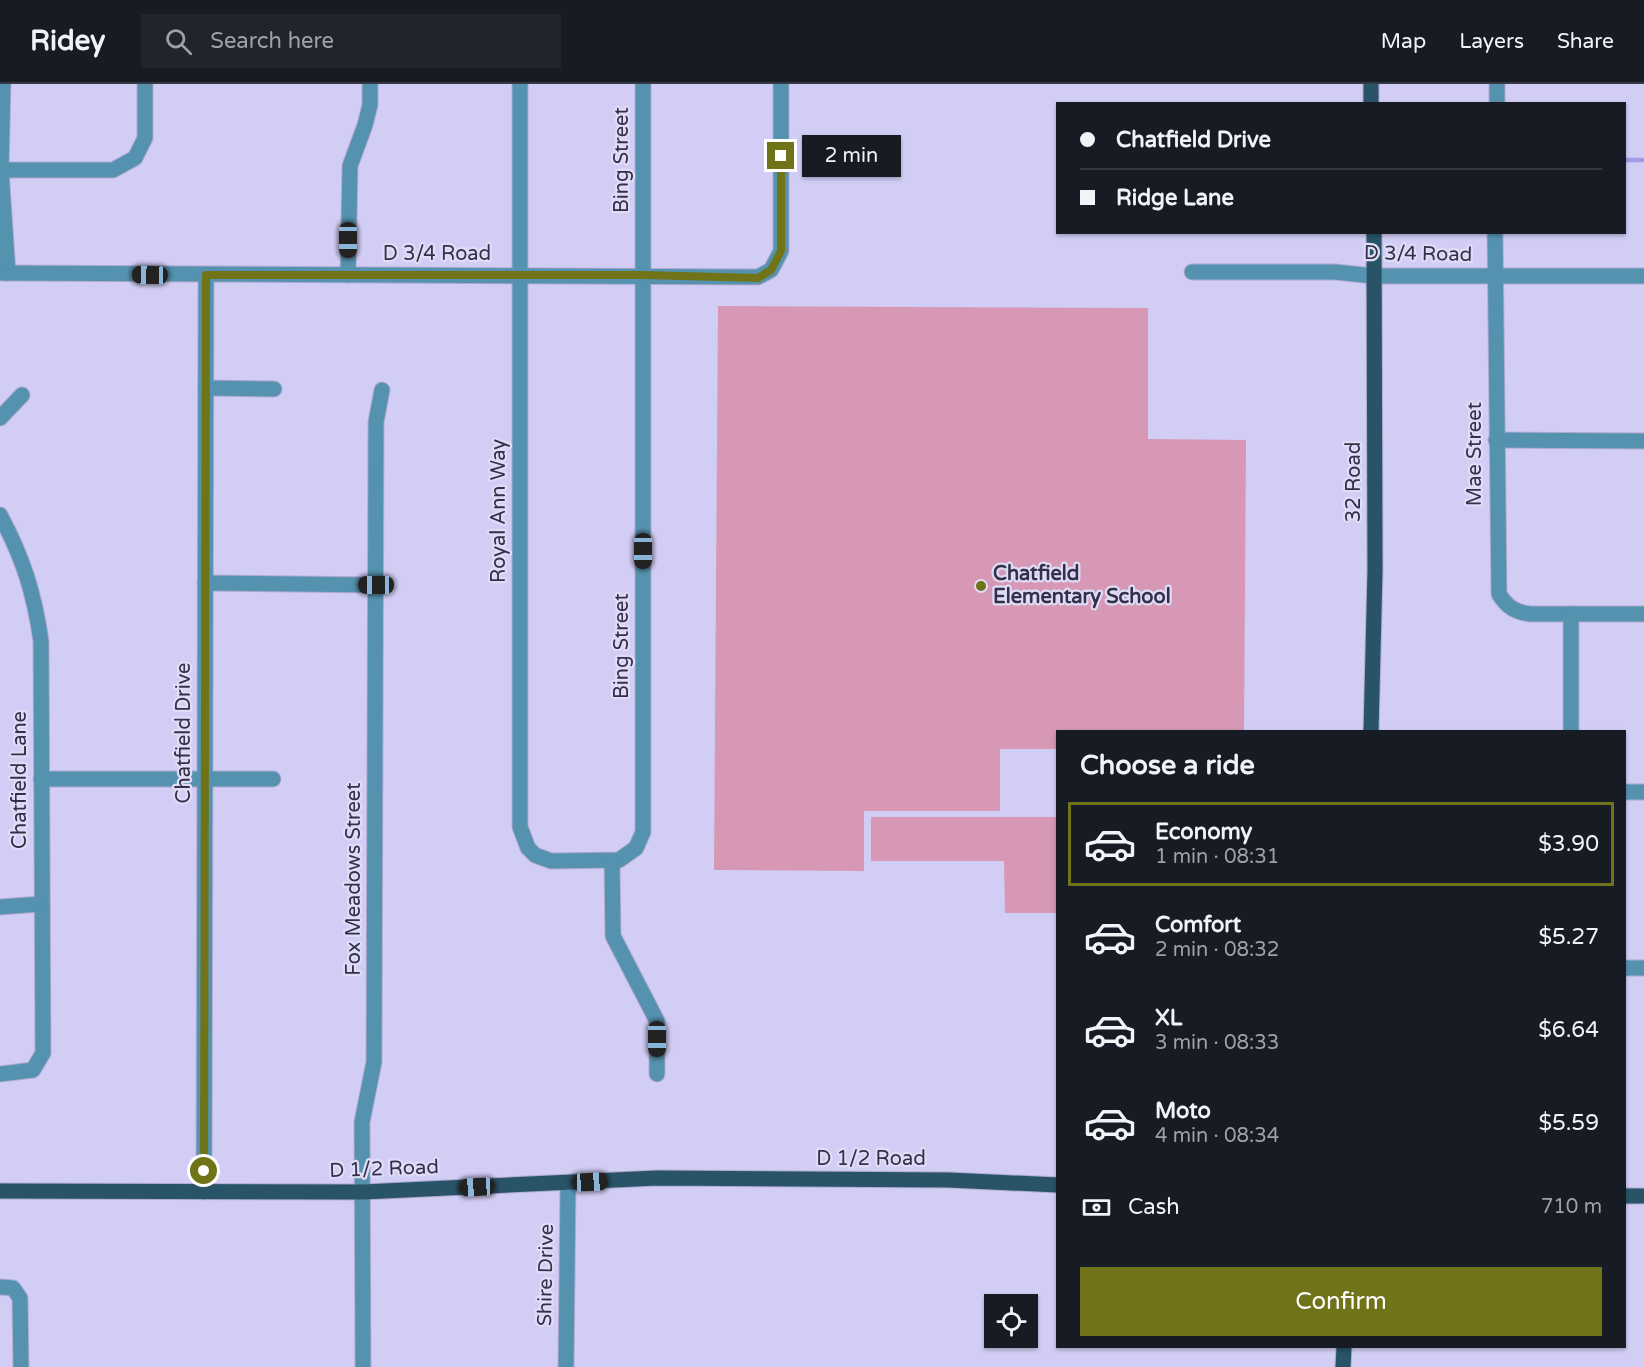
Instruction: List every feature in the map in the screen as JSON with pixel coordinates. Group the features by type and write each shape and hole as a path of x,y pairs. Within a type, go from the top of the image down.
{"main road":[{"path":"1371,84 1371,102"},
{"name":"32 Road","path":"1371,730 1375,571 1374,234"},
{"name":"D 1/2 Road","path":"0,1191 363,1192 657,1178 949,1180 1056,1185"},
{"path":"1626,1196 1644,1196"},
{"path":"1343,1367 1344,1348"}],"street":[{"path":"3,84 1,170 4,273"},
{"path":"1,170 113,170 135,158 145,138 145,84"},
{"path":"348,275 349,176 356,145 365,125 370,105 370,84"},
{"name":"Royal Ann Way","path":"520,84 521,835 528,848 542,859 612,862"},
{"name":"Bing Street","path":"612,862 631,853 643,832 643,84"},
{"name":"D 3/4 Road","path":"4,273 643,275 749,278 765,275 776,264 781,251 781,84"},
{"path":"1497,84 1497,102"},
{"name":"Mae Street","path":"1496,234 1499,594 1506,605 1518,612 1644,614"},
{"name":"D 3/4 Road","path":"1192,272 1335,273 1374,276 1644,276"},
{"name":"Chatfield Drive","path":"204,1192 206,275"},
{"path":"206,388 274,388"},
{"name":"Fox Meadows Street","path":"363,1367 362,1122 374,1062 376,422 382,390"},
{"path":"0,418 21,395"},
{"path":"1496,440 1644,441"},
{"name":"Chatfield Lane","path":"0,515 20,552 35,596 41,641 43,1053 33,1070 0,1074"},
{"path":"205,584 376,585"},
{"path":"1571,614 1571,730"},
{"path":"41,779 273,779"},
{"path":"1626,792 1644,792"},
{"path":"612,862 613,936 657,1021 657,1074"},
{"path":"0,907 41,904"},
{"path":"1626,968 1644,968"},
{"name":"Shire Drive","path":"566,1367 568,1183"},
{"path":"6,1288 20,1298 21,1367"}],"shaded area":[{"name":"Chatfield Elementary School","path":"718,306 1148,308 1148,439 1246,440 1244,730 1056,730 1056,749 1000,749 1000,811 864,811 864,871 714,870"},
{"path":"871,817 1056,817 1056,913 1005,913 1004,861 871,861"}],"waterway":[{"path":"1626,160 1644,160"}],"place":[{"name":"Chatfield Elementary School","path":"981,586"}],"route":[{"path":"204,1171 206,275 643,275 758,278 771,270 780,258 781,156"}]}
